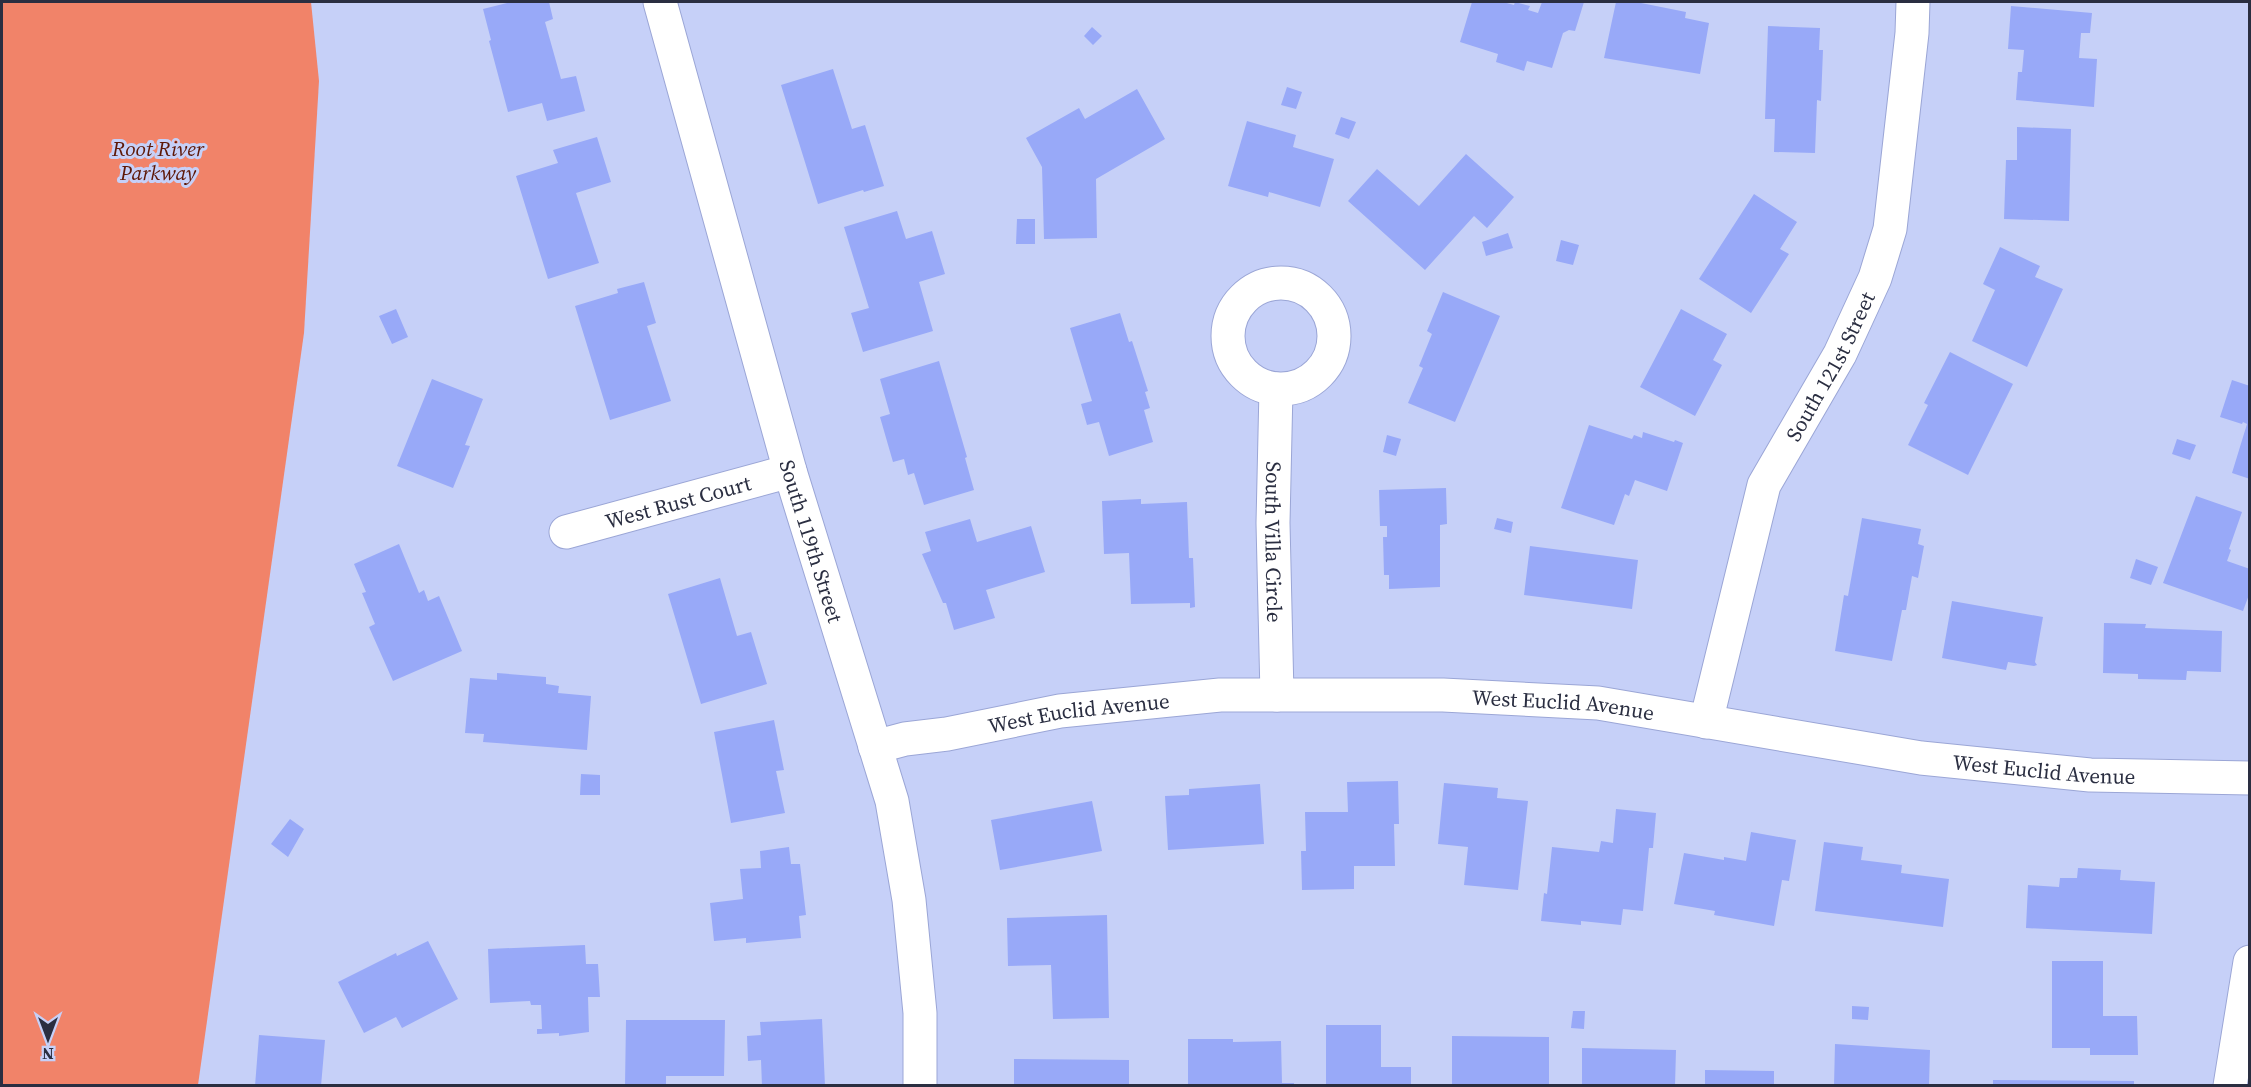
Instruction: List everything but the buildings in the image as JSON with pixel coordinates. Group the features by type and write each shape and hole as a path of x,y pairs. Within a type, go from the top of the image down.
{"street":[{"name":"South 119th Street","path":"660,2 790,471 892,801 909,900 920,1014 920,1086"},
{"name":"South 121st Street","path":"1706,722 1764,485 1840,354 1875,278 1890,229 1912,33 1913,2"},
{"name":"South Villa Circle","path":"1276,389 1273,523 1277,695"},
{"name":"West Rust Court","path":"566,531 790,471"},
{"name":"West Euclid Avenue","path":"875,747 904,739 947,734 1060,711 1220,695 1443,695 1598,703 1921,759 2090,775 2250,778"},
{"path":"2236,1082 2250,962"}],"green space":[{"name":"Root River Parkway","path":"2,2 311,2 319,81 304,333 198,1085 2,1085"}]}
